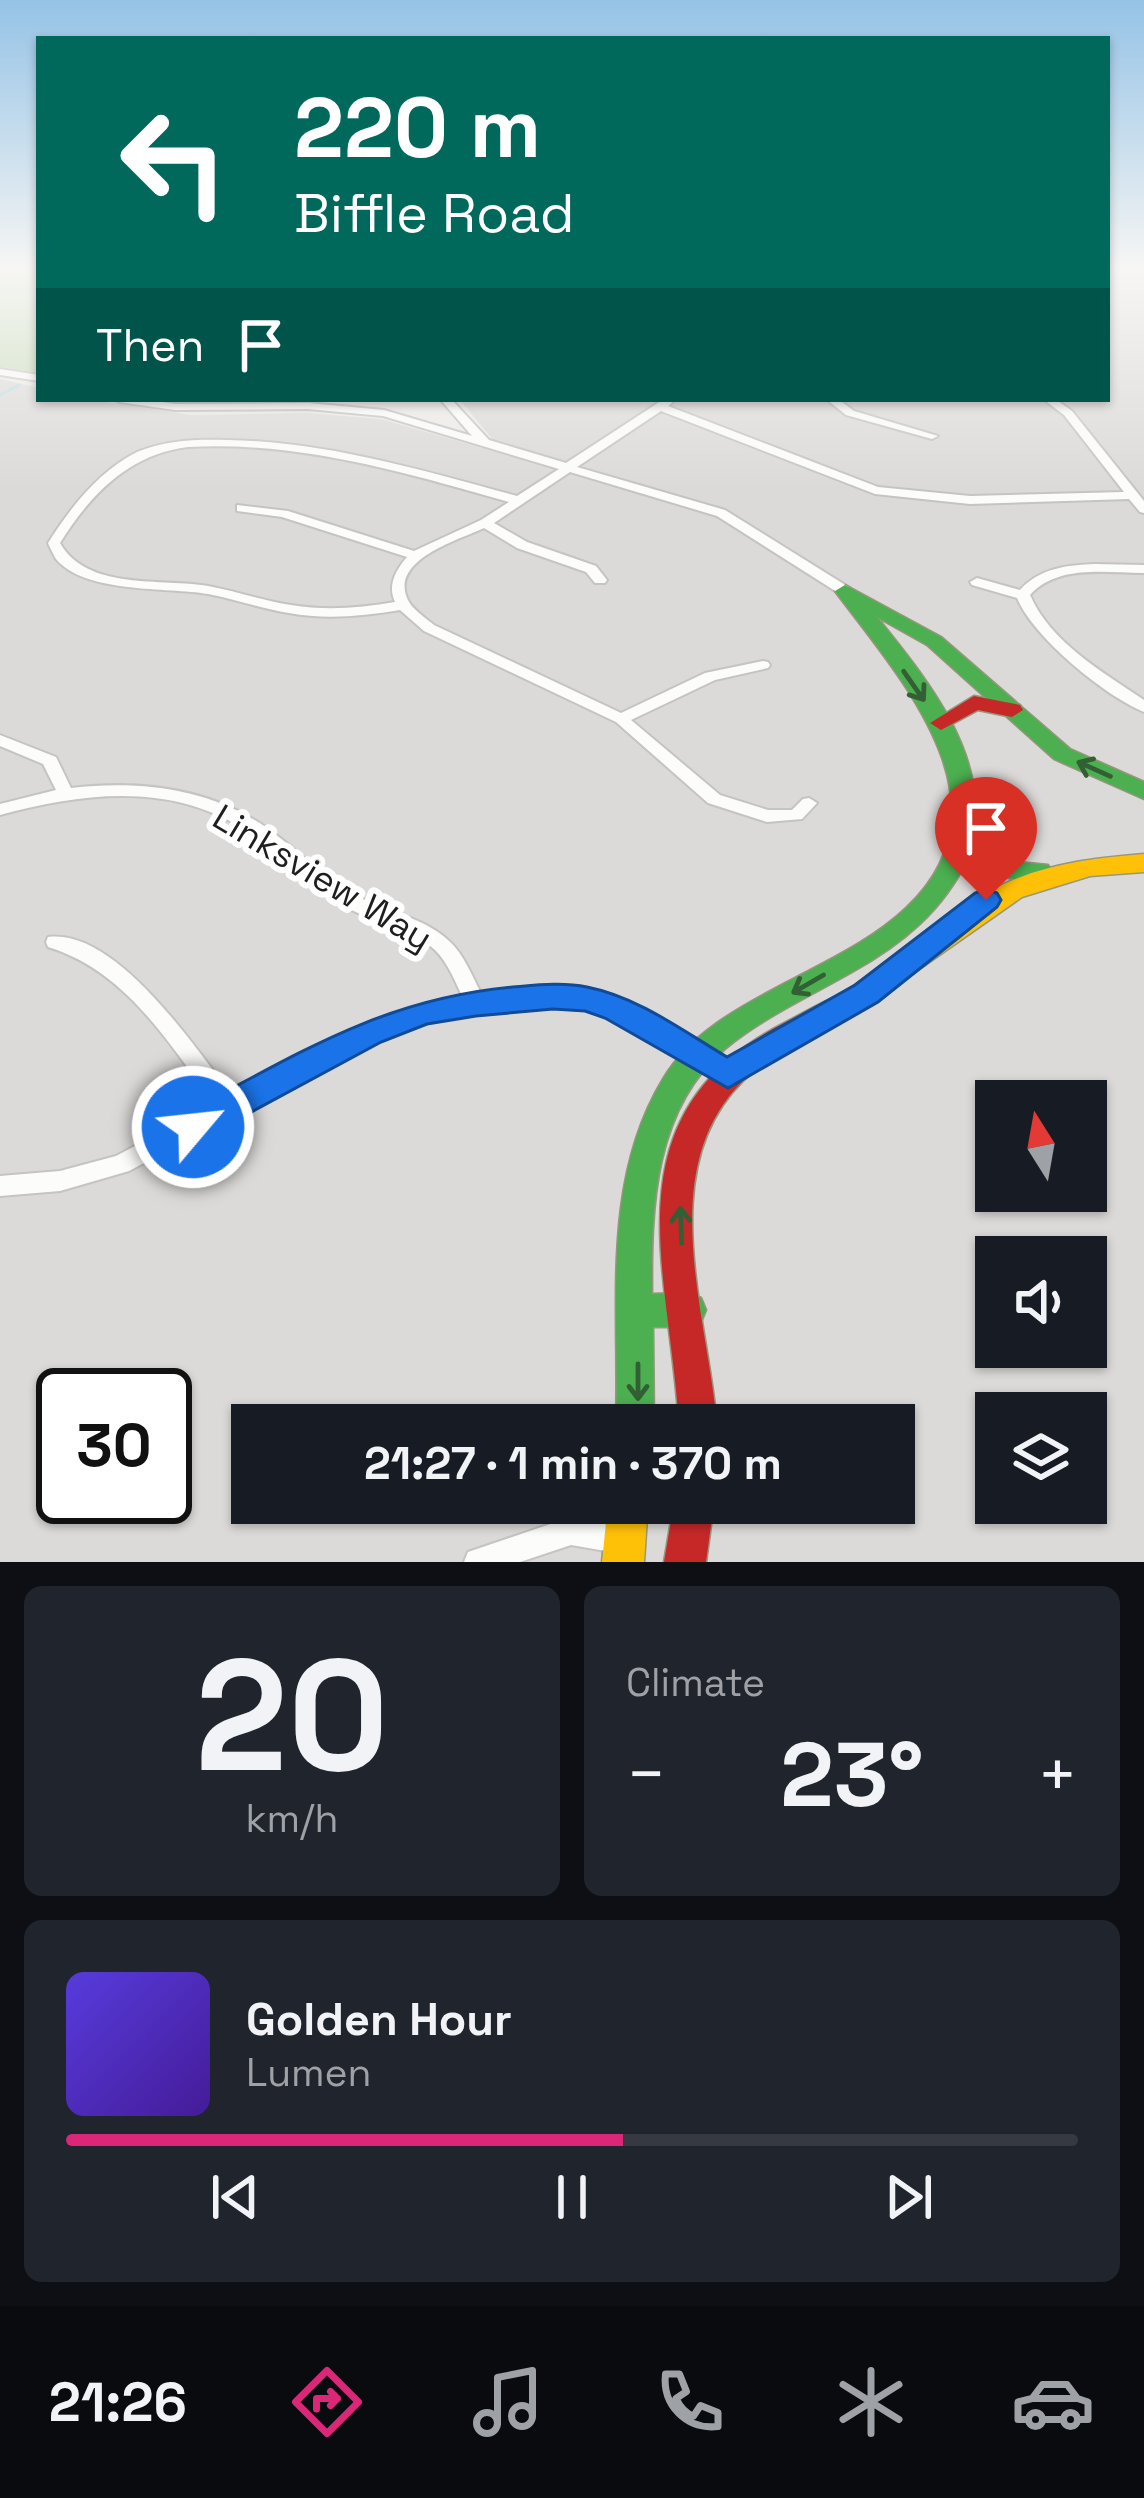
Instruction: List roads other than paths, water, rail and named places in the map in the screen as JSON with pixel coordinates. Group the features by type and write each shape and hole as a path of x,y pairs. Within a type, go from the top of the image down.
{"street":[{"path":"0,372 36,378"},
{"path":"140,402 175,407 346,407 394,416 721,513 934,641 1062,754 1144,791"},
{"path":"241,402 256,406"},
{"path":"394,416 430,414 446,402"},
{"path":"448,402 485,443"},
{"path":"835,402 850,413 932,436"},
{"path":"1053,402 1068,412 1144,509"},
{"path":"809,803 796,815 767,816 733,807 686,777 622,719 429,628 403,605 398,594 401,573 415,556 485,524 667,404 875,490 962,501 1130,495"},
{"path":"403,605 359,613 298,611 203,589 106,579 69,566 56,554 54,543 67,521 135,458 199,443 260,442 345,451 520,501"},
{"path":"241,508 284,514 415,556"},
{"path":"485,524 522,545 591,569 599,580"},
{"path":"1144,568 1049,574 1032,582 1023,595 1027,610 1050,636 1144,707"},
{"path":"977,582 1023,595"},
{"path":"635,1404 632,1214 643,1151 675,1085 698,1055 743,1021 869,951 906,922 939,886 961,842 954,748 845,591"},
{"path":"622,719 710,676 763,665"},
{"path":"941,723 959,704 973,702 996,702 1019,714"},
{"path":"0,740 50,761 64,792"},
{"name":"Linksview Way","path":"0,810 64,792 101,789 183,796 250,824 354,904 437,941 476,1003"},
{"path":"961,842 976,855 1018,874 1144,862"},
{"path":"696,1404 679,1176 688,1133 728,1075 761,1051 866,994 986,900 1028,880 1085,865"},
{"path":"56,942 82,946 152,1008 229,1108"},
{"path":"0,1186 60,1181 121,1164 369,1033 423,1012 476,1003 553,996 586,999 617,1009 728,1075"},
{"path":"636,1311 688,1310"},
{"path":"685,1562 691,1524"},
{"path":"478,1562 571,1531 623,1551"}],"waterway":[{"path":"0,395 19,385"}]}
